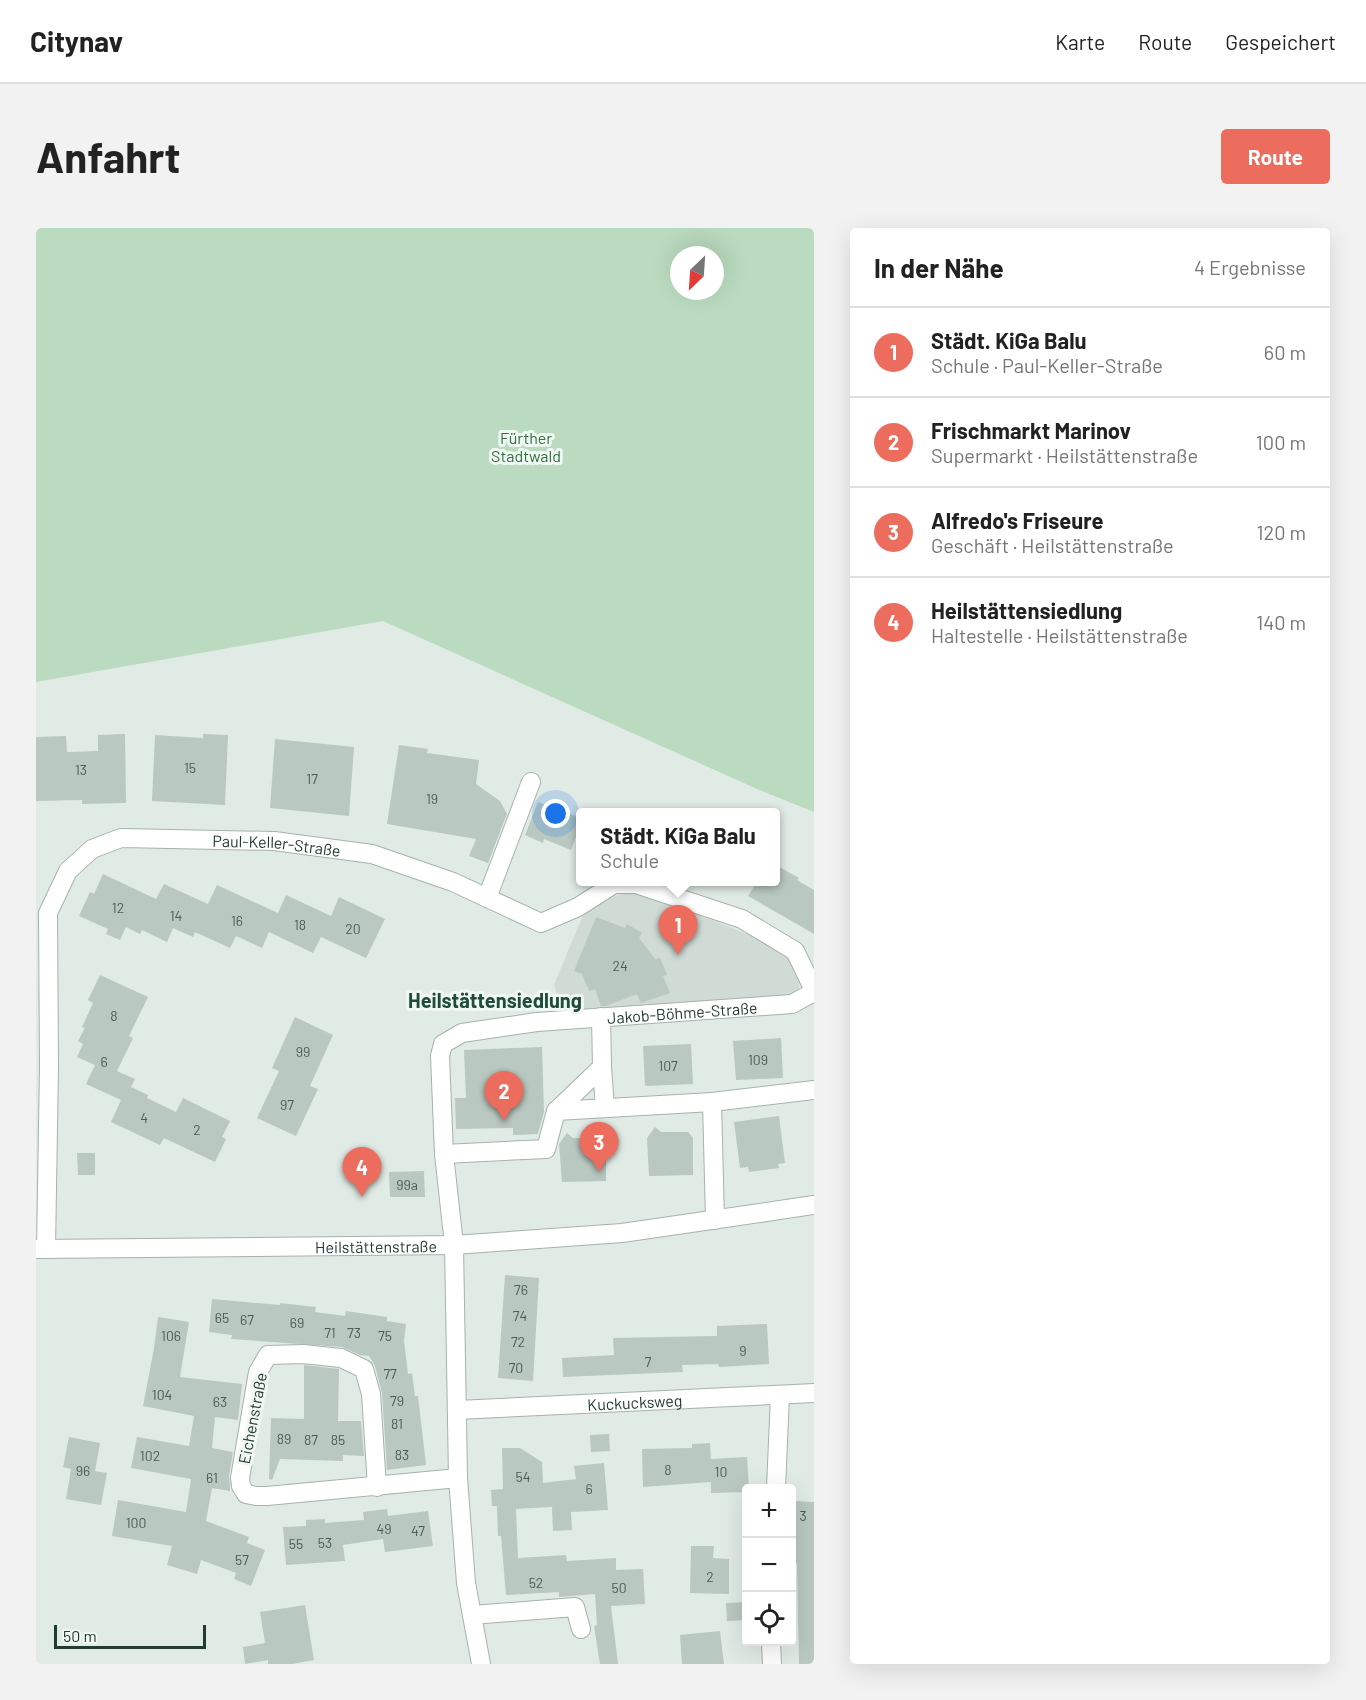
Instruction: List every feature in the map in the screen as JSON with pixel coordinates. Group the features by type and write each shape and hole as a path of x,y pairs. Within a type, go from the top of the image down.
{"street":[{"path":"488,898 531,782"},
{"name":"Paul-Keller-Straße","path":"41,1249 49,1066 48,913 69,871 92,849 121,838 274,841 372,854 453,882 541,923 578,907 611,886"},
{"name":"Paul-Keller-Straße","path":"642,886 742,919 795,951 814,991"},
{"name":"Jakob-Böhme-Straße","path":"444,1154 440,1056 443,1044 462,1033 537,1022 792,1004 814,991"},
{"path":"601,1017 605,1108"},
{"path":"481,1664 466,1583 458,1478 454,1245 444,1154 546,1149 556,1112 602,1067"},
{"path":"556,1112 712,1102 814,1090"},
{"path":"712,1102 715,1220"},
{"name":"Heilstättenstraße","path":"41,1249 454,1245 571,1238 814,1205"},
{"name":"Eichenstraße","path":"376,1486 371,1394 364,1369 341,1358 303,1354 268,1355 258,1372 240,1478 246,1494 267,1496 376,1486 458,1478"},
{"name":"Kuckucksweg","path":"457,1410 814,1393"},
{"path":"777,1484 780,1395"},
{"path":"472,1615 575,1607 581,1629"},
{"path":"771,1646 772,1664"}],"shaded area":[{"path":"637,891 783,948 801,977 798,991 791,997 564,1014 554,985 583,915 610,897"}],"green space":[{"name":"Fürther Stadtwald","path":"36,228 814,228 814,812 757,789 383,621 36,682"}],"building":[{"path":"125,734 126,803 82,804 82,800 36,801 36,737 66,736 67,752 98,751 98,735"},
{"path":"203,734 228,735 225,805 152,801 155,735 203,738"},
{"path":"275,739 354,747 349,816 270,808"},
{"path":"399,745 428,749 427,753 479,760 476,784 500,801 507,814 488,863 469,856 476,839 387,824"},
{"path":"538,802 576,816 576,837 571,850 544,839 543,843 525,835"},
{"path":"780,867 799,878 797,880 814,890 814,934 748,896 754,886 780,886"},
{"path":"103,874 156,899 164,884 208,904 217,885 278,913 286,895 331,916 339,897 385,919 366,958 321,937 313,953 269,932 262,948 236,936 230,948 195,932 193,937 173,928 167,942 142,930 140,934 126,927 120,940 106,934 108,929 79,916 90,892 94,894"},
{"path":"596,917 625,928 627,924 642,933 639,938 655,959 660,958 667,975 663,976 670,993 641,1003 637,994 601,1006 595,989 589,991 582,974 574,971"},
{"path":"100,975 148,997 129,1036 133,1038 117,1071 135,1079 131,1087 148,1095 147,1098 176,1112 183,1098 230,1121 222,1137 226,1139 215,1162 164,1138 160,1145 111,1122 121,1100 86,1084 95,1065 77,1057 83,1044 78,1041 93,1003 88,1000"},
{"path":"295,1017 333,1035 310,1086 318,1089 296,1136 257,1118 279,1071 272,1068"},
{"path":"781,1038 783,1078 736,1080 733,1041"},
{"path":"691,1044 693,1084 645,1086 643,1046"},
{"path":"542,1047 544,1112 538,1134 513,1135 513,1128 456,1129 455,1098 466,1098 464,1050"},
{"path":"779,1116 785,1163 778,1164 779,1168 749,1172 748,1167 740,1168 734,1122"},
{"path":"655,1127 661,1132 688,1132 693,1138 693,1175 649,1176 647,1138"},
{"path":"567,1133 573,1138 600,1138 606,1144 606,1181 562,1182 559,1144"},
{"path":"77,1153 95,1153 95,1175 78,1175"},
{"path":"424,1171 425,1197 390,1197 389,1172"},
{"path":"505,1275 539,1278 533,1381 498,1378"},
{"path":"212,1299 316,1307 315,1312 345,1316 346,1311 387,1317 387,1321 406,1324 404,1341 408,1374 412,1373 415,1396 418,1396 426,1465 387,1470 382,1393 375,1366 369,1356 360,1355 342,1347 231,1339 232,1335 209,1332"},
{"path":"158,1317 189,1322 180,1377 242,1384 238,1420 215,1417 212,1448 233,1452 229,1476 230,1491 212,1488 206,1521 249,1537 247,1543 265,1550 251,1586 234,1579 236,1573 201,1560 197,1574 167,1565 172,1546 112,1536 118,1500 186,1512 191,1479 131,1468 137,1437 189,1446 194,1416 143,1406"},
{"path":"767,1324 769,1364 719,1367 718,1364 682,1365 683,1372 563,1377 562,1358 614,1355 613,1338 717,1336 717,1326"},
{"path":"304,1365 339,1369 338,1421 361,1421 364,1456 343,1455 343,1461 280,1459 272,1480 269,1479 271,1418 304,1419"},
{"path":"609,1434 610,1451 591,1452 590,1435"},
{"path":"69,1437 100,1443 95,1471 107,1473 101,1505 66,1499 71,1469 63,1467"},
{"path":"710,1443 711,1459 747,1457 749,1484 742,1484 742,1492 711,1493 711,1482 643,1487 642,1449 692,1448 692,1444"},
{"path":"502,1448 520,1448 542,1462 543,1483 576,1479 574,1466 604,1463 608,1510 571,1512 572,1530 553,1531 552,1507 516,1509 518,1558 566,1555 567,1561 616,1558 616,1570 643,1569 645,1604 611,1606 618,1664 600,1664 594,1626 597,1625 595,1594 559,1597 559,1592 506,1595 501,1536 498,1536 497,1506 492,1506 491,1490 503,1489"},
{"path":"796,1501 814,1502 814,1664 799,1664"},
{"path":"387,1509 388,1516 428,1511 433,1546 385,1552 383,1539 343,1545 345,1561 286,1565 283,1527 306,1526 306,1520 325,1519 325,1523 364,1520 363,1512"},
{"path":"691,1546 714,1546 713,1558 729,1559 729,1594 690,1593"},
{"path":"742,1602 742,1620 727,1621 726,1603"},
{"path":"305,1605 314,1660 292,1664 268,1664 268,1660 245,1664 243,1647 265,1643 260,1612"},
{"path":"720,1631 724,1664 682,1664 680,1635"}],"place":[{"name":"Städt. KiGa Balu","path":"678,955"},
{"name":"Frischmarkt Marinov","path":"504,1121"},
{"name":"Alfredo's Friseure","path":"599,1172"},
{"name":"Heilstättensiedlung","path":"362,1197"}],"district":[{"name":"Heilstättensiedlung","path":"495,1000"}]}
